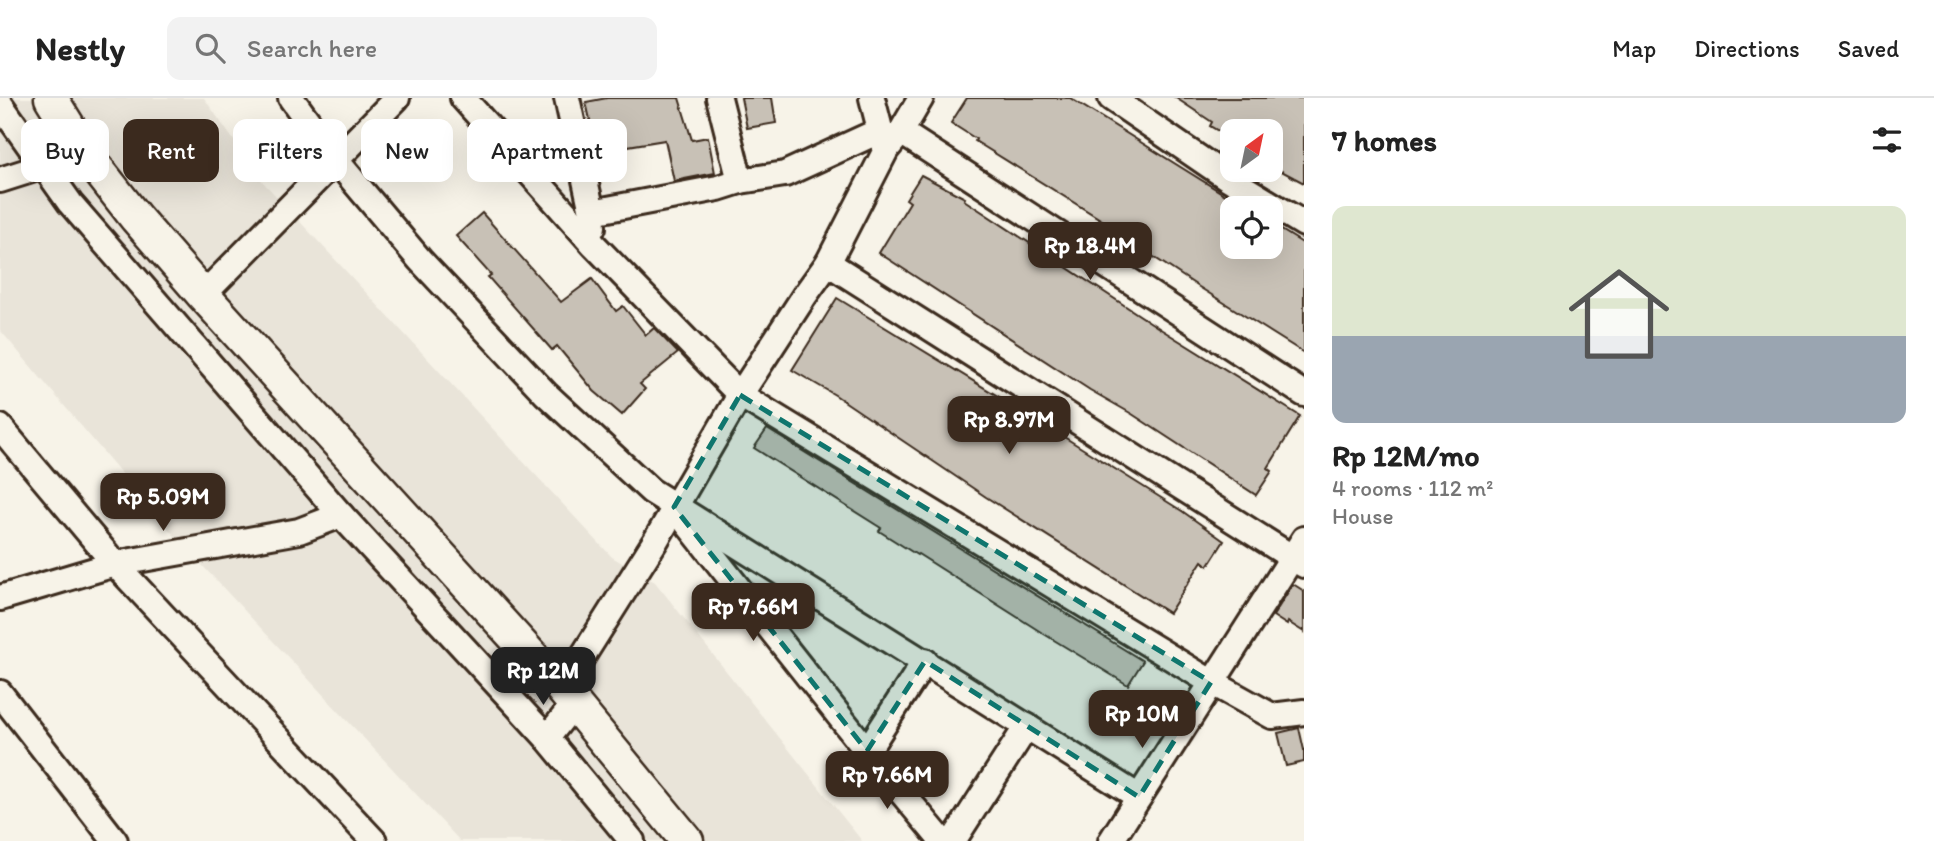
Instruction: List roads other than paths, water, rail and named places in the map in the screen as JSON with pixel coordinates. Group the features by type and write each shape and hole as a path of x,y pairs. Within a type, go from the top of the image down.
{"street":[{"path":"51,98 64,119"},
{"path":"291,98 306,119"},
{"path":"347,147 397,98"},
{"path":"463,98 594,245 740,395 1211,682 1272,716 1304,712"},
{"path":"567,98 592,212 594,245"},
{"path":"719,98 740,181"},
{"path":"872,98 889,138 1304,394"},
{"path":"547,738 674,507 740,395 828,263 889,138 921,98"},
{"path":"1111,98 1227,178 1304,224"},
{"path":"0,104 21,134"},
{"path":"592,212 786,174 889,138"},
{"path":"347,173 421,260 546,394 651,491 1139,797"},
{"path":"0,180 21,174"},
{"path":"55,182 70,204 341,515 547,738 632,841"},
{"path":"109,182 203,295 568,696 687,841"},
{"path":"203,295 313,182"},
{"path":"828,263 1300,554 1211,682 1111,841"},
{"path":"0,427 115,564 374,841"},
{"path":"674,507 867,751 942,841"},
{"path":"0,598 115,564 299,531 341,515"},
{"path":"867,751 925,661"},
{"path":"0,693 115,841"},
{"path":"953,841 1027,726"}]}
